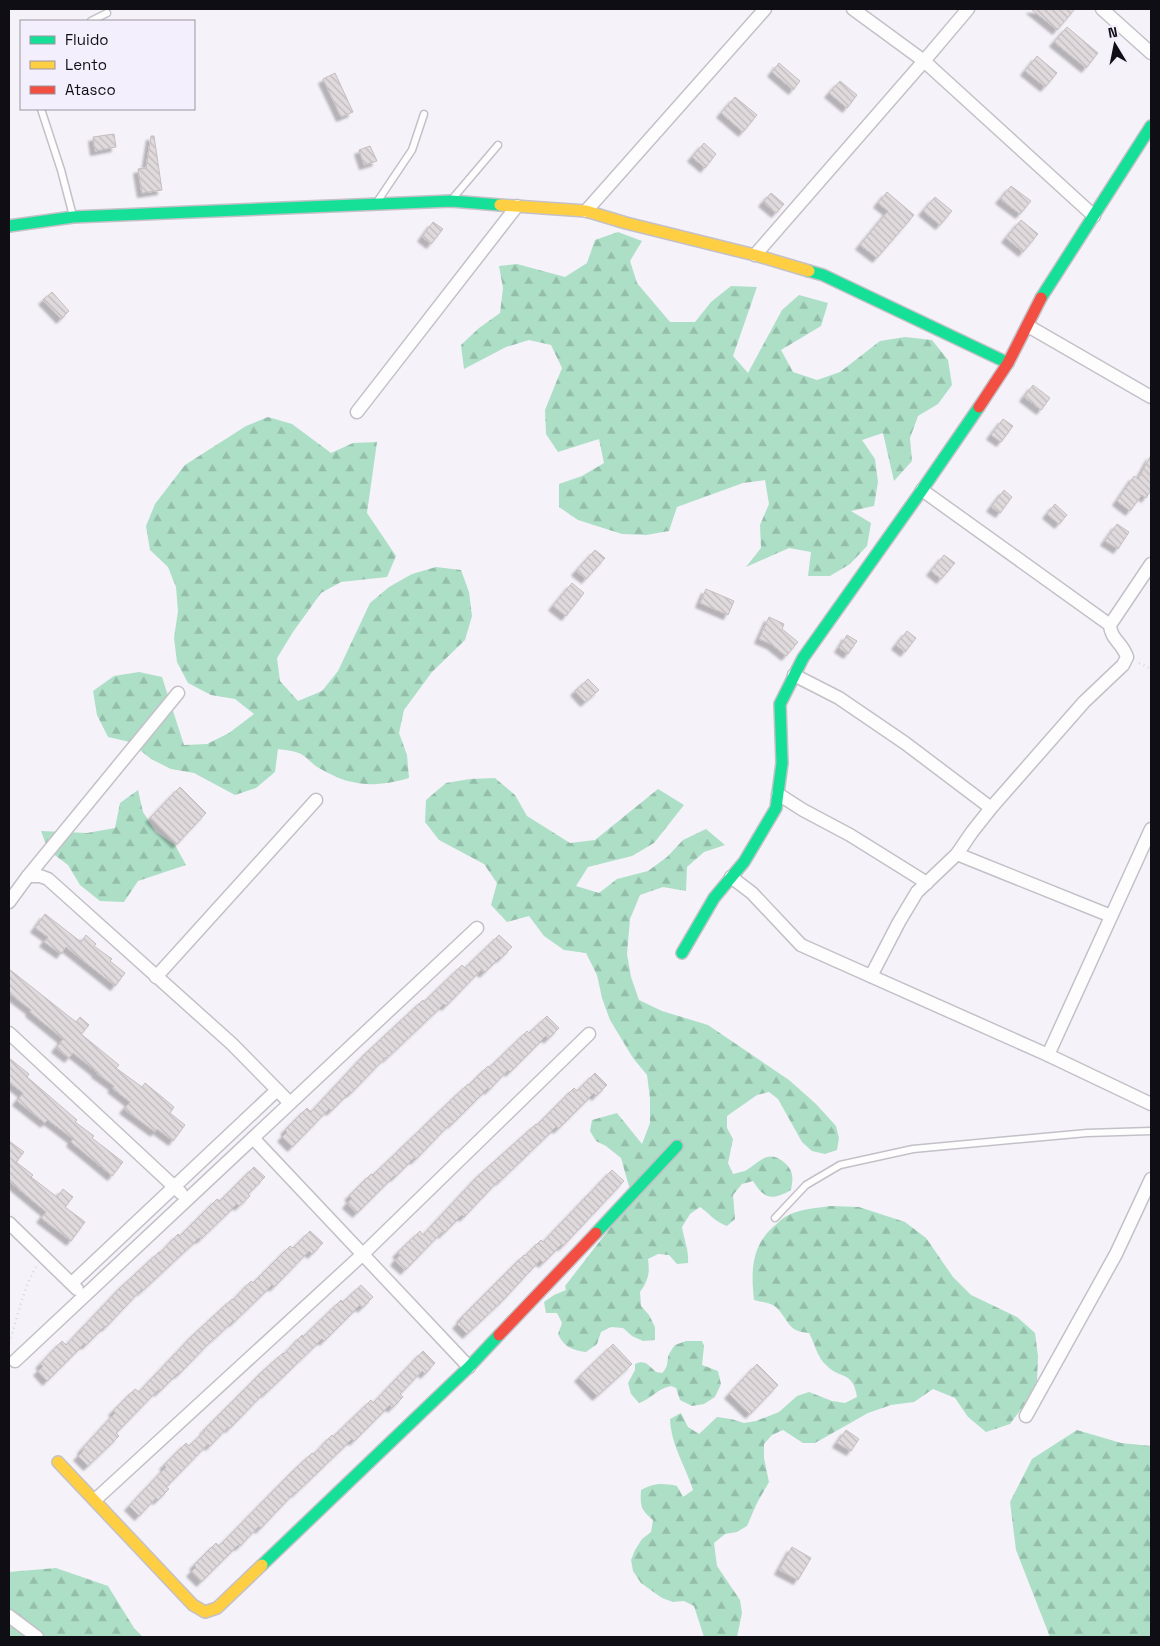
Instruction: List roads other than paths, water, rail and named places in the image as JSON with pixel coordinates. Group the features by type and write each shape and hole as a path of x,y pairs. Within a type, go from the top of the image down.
{"street":[{"path":"586,211 765,9"},
{"path":"853,9 924,61 1094,216"},
{"path":"755,255 968,9"},
{"path":"1102,9 1151,53"},
{"path":"682,953 714,898 744,862 776,808 782,763 780,704 803,658 922,490 1008,363 1042,296 1151,126"},
{"path":"9,226 73,217 451,201 586,211 626,223 755,255 823,275 1008,363"},
{"path":"357,412 517,206"},
{"path":"1028,326 1151,397"},
{"path":"922,490 1110,625"},
{"path":"870,976 899,922 918,892 957,854 991,808 1084,702 1123,665 1127,657 1124,649 1111,633 1110,625 1151,564"},
{"path":"794,675 839,698 905,743 991,808"},
{"path":"9,902 28,876 178,693"},
{"path":"778,794 803,810 850,835 927,883"},
{"path":"156,977 316,800"},
{"path":"1048,1055 1151,829"},
{"path":"957,854 1111,916"},
{"path":"28,876 34,875 48,879 232,1044 290,1103"},
{"path":"731,877 752,893 801,945 1048,1055 1151,1104"},
{"path":"15,1361 477,928"},
{"path":"9,1033 188,1199"},
{"path":"95,1500 363,1254 589,1034"},
{"path":"72,1283 277,1090"},
{"path":"253,1138 469,1367"},
{"path":"58,1462 193,1605 205,1612 217,1608 469,1367 677,1146"},
{"path":"1026,1416 1116,1254 1151,1179"},
{"path":"9,1223 84,1296"},
{"path":"9,1616 37,1637"}],"lane":[{"path":"93,20 107,13"},
{"path":"41,110 61,170 73,217"},
{"path":"375,205 412,150 424,114"},
{"path":"451,201 498,145"},
{"path":"775,1218 806,1186 840,1165 913,1149 1087,1133 1151,1130"}]}
